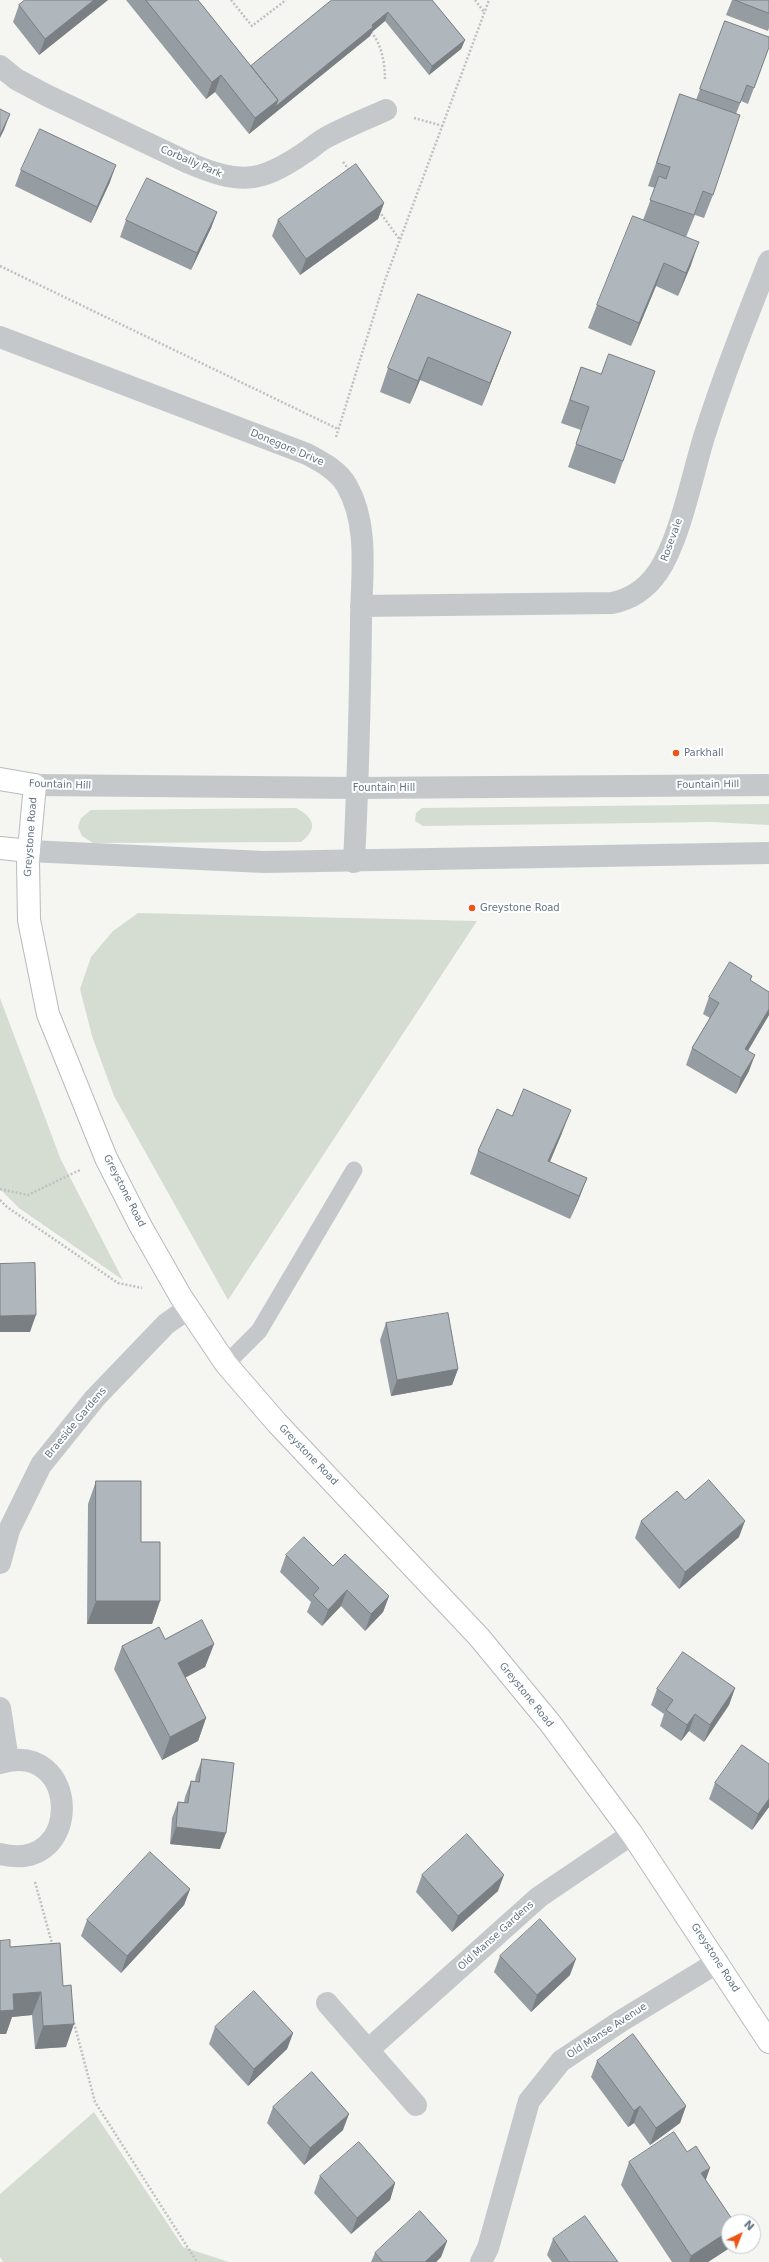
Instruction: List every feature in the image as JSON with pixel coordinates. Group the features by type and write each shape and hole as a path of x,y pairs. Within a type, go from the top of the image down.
{"main road":[{"name":"Fountain Hill","path":"0,779 35,785"},
{"name":"Greystone Road","path":"35,785 29,851 29,920 48,1014 106,1158 140,1225 185,1303 226,1364 277,1423 479,1637 550,1723 632,1834 718,1962 769,2042"},
{"path":"0,848 29,851"}],"street":[{"name":"Corbally Park","path":"0,66 16,79 46,95 222,176 246,178 276,170 305,153 326,138 386,110"},
{"name":"Rosevale","path":"361,606 608,604 630,598 645,587 659,570 671,545 720,386 769,261"},
{"name":"Donegore Drive","path":"0,337 307,454 327,465 347,485 358,514 362,544 358,788 354,862"},
{"name":"Fountain Hill","path":"35,785 358,788 769,784"},
{"path":"29,851 264,862 354,862 769,853"},
{"name":"Braeside Gardens","path":"0,1563 9,1530 42,1465 96,1398 185,1303"},
{"path":"0,1708 4,1761 24,1760 40,1766 55,1781 60,1790 64,1806 62,1822 54,1837 42,1848 28,1855 12,1856 0,1854"},
{"name":"Old Manse Gardens","path":"368,2050 539,1897 632,1834"},
{"name":"Old Manse Avenue","path":"481,2262 488,2248 529,2101 562,2061 621,2021 718,1962"},
{"path":"327,2003 416,2104"}],"lane":[{"path":"226,1364 259,1331 354,1170"}],"path":[{"path":"231,0 252,26 286,0"},
{"path":"475,0 485,13"},
{"path":"327,465 385,280 489,0"},
{"path":"371,32 378,40 385,70 386,110"},
{"path":"326,138 353,176"},
{"path":"377,208 400,240"},
{"path":"0,266 338,429"},
{"path":"0,1189 28,1195 106,1158"},
{"path":"0,1200 7,1207 118,1283 185,1303"},
{"path":"28,1855 54,1952"},
{"path":"73,2020 95,2102 197,2262"}],"shaded area":[{"path":"769,804 769,825 711,822 423,826 415,821 416,813 422,808"},
{"path":"296,808 307,816 312,824 310,833 301,842 93,843 82,836 78,827 81,818 91,810"},
{"path":"138,913 477,921 228,1300 114,1096 92,1036 80,989 91,957 113,931"},
{"path":"0,998 61,1160 123,1280 19,1208 0,1189"},
{"path":"94,2112 183,2247 229,2262 3,2262 0,2257 0,2194"}],"building":[{"path":"25,0 94,0 45,39 19,5"},
{"path":"146,0 198,0 278,100 255,118 221,75 212,82"},
{"path":"332,0 432,0 465,40 432,66 388,12 372,25 373,27 275,107 278,100 251,66"},
{"path":"735,0 769,0 769,13"},
{"path":"725,21 769,37 769,47 754,88 747,85 740,103 700,89"},
{"path":"680,94 740,115 713,195 703,191 694,215 650,200 659,176 666,179 670,167 657,163"},
{"path":"0,109 10,114 0,135"},
{"path":"40,129 116,165 97,207 21,170"},
{"path":"356,164 384,203 306,259 278,220"},
{"path":"147,178 217,212 197,253 126,220"},
{"path":"633,216 699,242 686,273 664,263 639,323 597,305"},
{"path":"418,294 511,332 490,383 428,357 418,381 388,368"},
{"path":"609,354 655,371 623,461 576,444 589,407 570,400 581,367 601,374"},
{"path":"730,962 752,976 750,980 769,992 769,1009 745,1049 755,1055 741,1078 692,1048 719,1003 709,997"},
{"path":"524,1089 571,1110 548,1161 587,1178 579,1196 478,1151 497,1109 512,1116"},
{"path":"35,1263 36,1315 0,1316 0,1264"},
{"path":"448,1313 458,1369 397,1380 386,1323"},
{"path":"709,1480 745,1521 685,1572 641,1521 677,1491 685,1500"},
{"path":"96,1481 141,1481 141,1542 160,1542 160,1601 96,1601"},
{"path":"304,1537 333,1566 345,1554 389,1596 371,1614 347,1590 328,1610 313,1595 319,1588 286,1555"},
{"path":"202,1620 214,1644 178,1663 206,1718 170,1737 122,1646 159,1627 165,1639"},
{"path":"683,1652 735,1688 710,1725 695,1714 687,1725 666,1710 673,1700 657,1689"},
{"path":"742,1745 769,1764 769,1799 758,1814 715,1783"},
{"path":"202,1759 234,1763 226,1833 176,1827 178,1802 188,1803 191,1781 199,1782"},
{"path":"467,1834 504,1875 458,1916 422,1875"},
{"path":"150,1852 190,1889 127,1956 87,1920"},
{"path":"540,1919 576,1959 537,1995 500,1956"},
{"path":"10,1940 10,1947 60,1943 63,1986 71,1985 74,2024 43,2026 41,1992 13,1994 14,2010 0,2011 0,1941"},
{"path":"254,1991 293,2033 254,2069 215,2027"},
{"path":"633,2034 686,2106 656,2128 640,2106 634,2111 597,2061"},
{"path":"312,2072 349,2114 310,2148 273,2107"},
{"path":"674,2132 687,2152 696,2146 710,2168 701,2173 729,2214 721,2214 721,2236 691,2256 629,2162"},
{"path":"359,2142 395,2183 357,2218 320,2176"},
{"path":"420,2211 447,2241 425,2262 383,2262 375,2253"},
{"path":"585,2216 618,2262 569,2262 553,2239"}],"place":[{"name":"Parkhall","path":"676,753"},
{"name":"Greystone Road","path":"472,908"}]}
